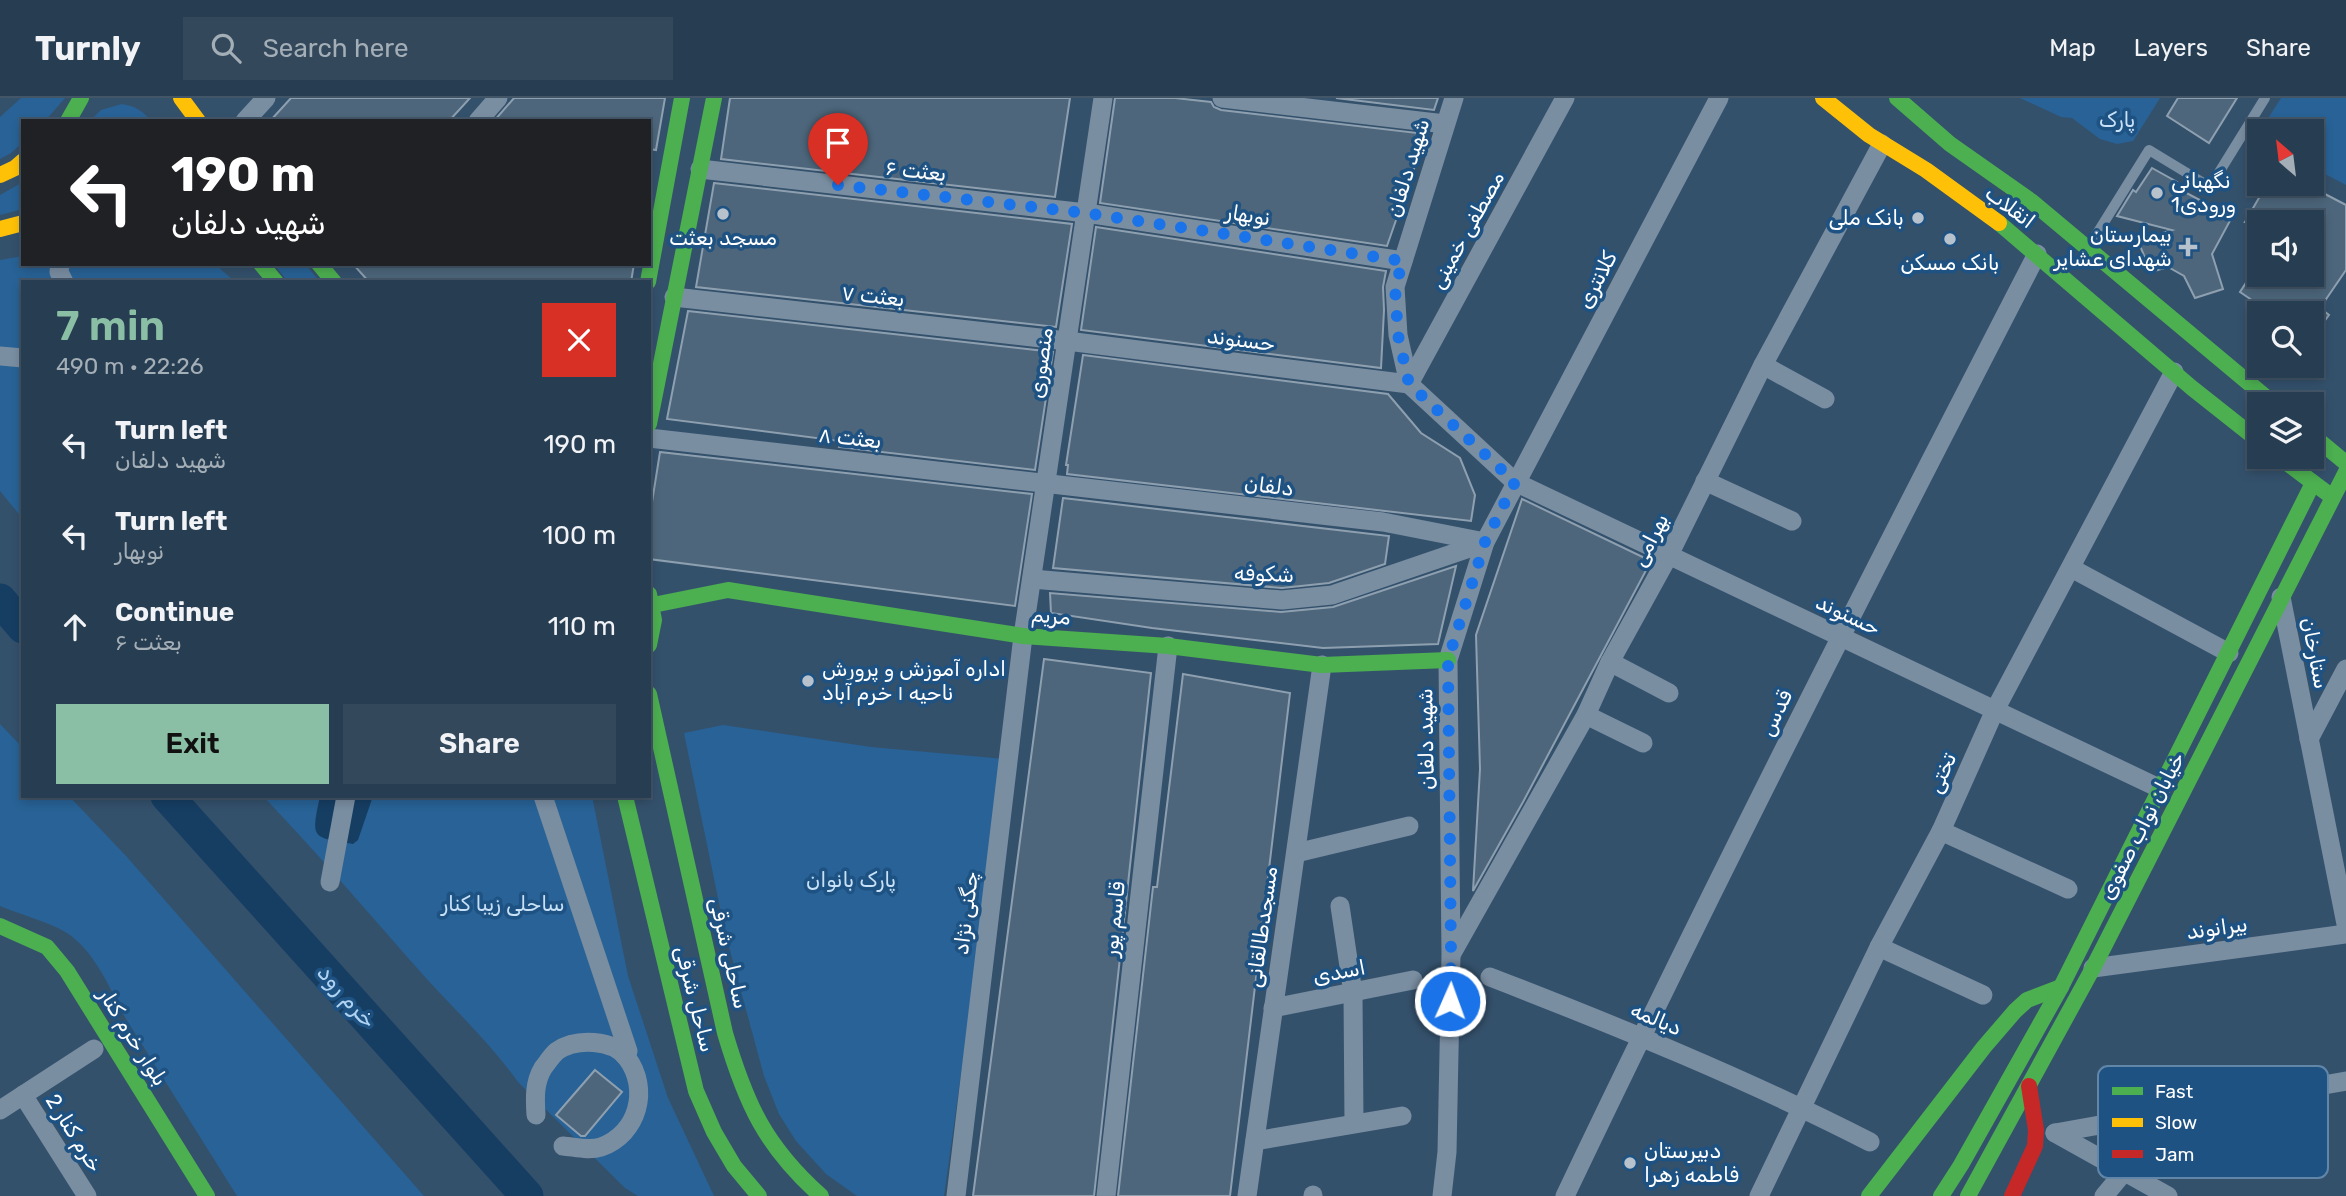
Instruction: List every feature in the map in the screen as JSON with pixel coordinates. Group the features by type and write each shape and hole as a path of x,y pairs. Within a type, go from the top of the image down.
{"main road":[{"path":"69,119 81,98"},
{"path":"181,98 194,119"},
{"path":"651,266 682,98"},
{"path":"651,414 714,98"},
{"name":"انقلاب","path":"1823,98 1882,144 1926,170 1989,193 2031,201 2260,392"},
{"name":"انقلاب","path":"1897,98 1950,144 2037,254 2247,431"},
{"path":"0,175 21,163"},
{"path":"0,229 21,224"},
{"path":"263,266 274,280"},
{"path":"321,266 332,280"},
{"path":"2324,445 2346,463"},
{"path":"2295,469 2339,498"},
{"name":"خیابان نواب صفوی","path":"1968,1196 2093,968 2281,597 2339,498 2346,472"},
{"name":"خیابان نواب صفوی","path":"1941,1196 2062,987 2313,483"},
{"name":"مریم","path":"651,600 728,590 1023,636 1168,646 1322,665 1448,660"},
{"path":"651,600 655,623 651,638"},
{"name":"ساحلی شرقی","path":"651,703 737,1074 752,1114 771,1145 802,1180 821,1196"},
{"name":"ساحل شرقی","path":"625,798 696,1091 714,1132 734,1166 759,1196"},
{"name":"بلوار خرم کنار","path":"0,926 47,947 67,971 207,1196"},
{"path":"1869,1196 2015,1011 2027,999 2062,987"},
{"path":"2012,1196 2035,1146 2036,1130 2029,1086"},
{"path":"1994,1150 2006,1144 2015,1148 2023,1171"}],"street":[{"path":"247,119 266,98"},
{"path":"480,119 498,98"},
{"name":"منصوری","path":"1023,636 1104,98"},
{"path":"1222,98 1445,124"},
{"name":"شهید دلفان","path":"1409,384 1398,335 1395,287 1454,98"},
{"name":"مصطفی خمینی","path":"1409,384 1565,98"},
{"name":"کلانتری","path":"1515,482 1719,98"},
{"name":"بهرامی","path":"1451,954 1586,715 1610,662 1669,555 1763,365 1882,144"},
{"name":"بعثت ۶","path":"700,170 1086,213"},
{"name":"نوبهار","path":"1086,213 1403,261"},
{"name":"قدس","path":"1564,1196 1840,636 2037,254"},
{"name":"بعثت ۷","path":"674,297 1067,341"},
{"name":"حسنوند","path":"1067,341 1409,384"},
{"path":"0,356 21,358"},
{"path":"1763,365 1825,399"},
{"name":"تختی","path":"1759,1196 1880,947 1941,831 1995,710 2174,372"},
{"path":"1409,384 1515,482"},
{"name":"بعثت ۸","path":"651,438 1046,483"},
{"path":"1704,481 1791,520"},
{"name":"شهید دلفان","path":"1442,1196 1447,1152 1451,954 1448,660 1485,542 1515,482"},
{"name":"حسنوند","path":"1515,482 2161,789"},
{"name":"دلفان","path":"1046,483 1383,522 1485,542"},
{"name":"شکوفه","path":"1032,579 1282,600 1332,595 1485,542"},
{"path":"2071,568 2229,653"},
{"name":"ستارخان","path":"2281,597 2346,924"},
{"name":"چگنی نژاد","path":"956,1196 1023,636"},
{"name":"قاسم پور","path":"1106,1196 1168,646"},
{"path":"1610,662 1669,692"},
{"name":"مسجدطالقانی","path":"1247,1196 1322,665"},
{"path":"2309,739 2346,669"},
{"path":"1586,715 1643,743"},
{"path":"330,882 346,798"},
{"path":"544,798 628,1051 626,1057"},
{"path":"1296,853 1409,826"},
{"path":"1941,831 2068,889"},
{"path":"1340,905 1353,993 1354,1123"},
{"name":"بیرانوند","path":"2093,968 2346,934"},
{"path":"1880,947 1983,995"},
{"name":"دیالمه","path":"1490,977 1641,1036 1803,1108 1870,1142"},
{"name":"اسدی","path":"1273,1008 1413,980"},
{"path":"536,1115 535,1092 538,1078 558,1051 581,1043 597,1043 614,1047 626,1057 636,1076 638,1098 635,1119 625,1132 600,1147 585,1149 563,1146"},
{"path":"0,1110 94,1049"},
{"path":"2328,1084 2346,1081"},
{"name":"خرم کنار 2","path":"23,1095 87,1196"},
{"path":"1255,1141 1402,1116"},
{"path":"2098,1125 2055,1133 2098,1157"},
{"path":"2104,1196 2119,1178"},
{"path":"2135,1178 2168,1196"}],"lane":[{"path":"2087,249 2149,150 2210,187 2265,98"}],"green space":[{"path":"21,98 65,98 47,119 21,119 21,144 0,159 0,117"},
{"name":"پارک","path":"2020,98 2160,98 2133,141 2117,144 2100,139 2072,118 2061,117"},
{"path":"2281,98 2346,98 2346,185 2324,173 2324,119 2268,119"},
{"path":"122,104 131,106 149,119 92,119 101,110"},
{"path":"21,183 21,210 0,215 0,195"},
{"path":"21,256 21,266 217,266 233,280 21,280 21,517 0,491 0,260"},
{"path":"276,266 307,266 318,280 286,280"},
{"path":"0,724 21,746 21,798 71,798 127,857 424,1196 237,1196 85,949 67,933 0,906"},
{"name":"پارک بانوان","path":"723,725 871,747 1005,759 944,1196 857,1196 826,1174 796,1141 779,1114 764,1076 725,932 684,733"},
{"name":"ساحلی زیبا کنار","path":"265,798 592,798 628,976 668,1098 714,1196 638,1196 625,1188 518,1082 485,1041"}],"shaded area":[{"path":"320,798 372,798 358,840 353,844 329,840 317,834 315,821"}],"building":[{"path":"291,98 470,98 451,119 272,119"},
{"path":"514,98 665,98 656,150 651,149 651,119 496,119"},
{"path":"730,98 1070,98 1055,197 721,159"},
{"path":"1115,98 1175,98 1211,102 1221,110 1426,134 1387,246 1100,203"},
{"path":"1336,98 1438,98 1434,110"},
{"path":"2178,98 2237,98 2209,143 2167,116"},
{"path":"2152,168 2177,182 2175,187 2232,217 2212,254 2223,289 2195,298 2184,276 2168,267 2151,272 2138,241 2172,230 2117,216 2133,190 2136,192"},
{"path":"714,183 1072,224 1056,327 696,287"},
{"path":"2324,193 2346,205 2346,270 2324,302 2253,301 2240,292 2247,281 2247,287 2324,287 2324,210 2252,210 2260,196 2324,196"},
{"path":"1096,227 1386,271 1383,287 1381,368 1081,330"},
{"path":"355,266 634,266 631,280 367,280"},
{"path":"688,311 1053,352 1035,470 839,447 840,441 667,419"},
{"path":"1083,355 1388,394 1421,433 1460,458 1475,495 1471,521 1067,474 1066,465"},
{"path":"660,452 1032,494 1015,606 651,559 651,508"},
{"path":"1063,498 1389,536 1385,564 1329,583 1282,588 1053,568"},
{"path":"1522,499 1651,561 1473,891 1480,769 1476,635"},
{"path":"1456,566 1438,644 1323,648 1051,613 1050,593 1281,612 1333,607"},
{"path":"1044,659 1151,673 1094,1196 973,1196"},
{"path":"1183,674 1290,693 1230,1196 1118,1196 1153,887 1157,887"},
{"path":"595,1070 622,1092 585,1136 581,1136 556,1115"}],"waterway":[{"name":"خرم رود","path":"0,600 21,625"},
{"name":"خرم رود","path":"169,798 527,1196"}],"traffic: fast":[{"path":"69,119 81,98"},
{"path":"651,266 682,98"},
{"path":"651,414 714,98"},
{"path":"1897,98 1950,144 2031,201 2260,392"},
{"path":"1999,223 2247,432"},
{"path":"263,266 274,280"},
{"path":"321,266 332,280"},
{"path":"648,280 651,266"},
{"path":"2324,445 2346,463"},
{"path":"2295,469 2327,493"},
{"path":"1968,1196 2093,968 2346,472"},
{"path":"1941,1196 2061,987 2313,483"},
{"path":"653,605 728,590 1023,636 1168,646 1322,665 1448,660"},
{"path":"651,604 654,620 651,635"},
{"path":"651,703 725,1033 733,1058 750,1103 772,1141 785,1159 821,1196"},
{"path":"625,798 696,1091 714,1132 734,1166 759,1196"},
{"path":"0,926 47,947 67,971 207,1196"},
{"path":"1869,1196 2015,1011 2027,1000 2061,987"}],"traffic: slow":[{"path":"181,98 197,119"},
{"path":"1823,98 1869,135 1926,170 1999,223"},
{"path":"0,175 21,163"},
{"path":"0,229 21,224"}],"traffic: jam":[{"path":"2012,1196 2035,1146 2036,1130 2029,1086"}],"place":[{"name":"نگهبانی ورودی1","path":"2157,193"},
{"name":"مسجد بعثت","path":"723,214"},
{"name":"بانک ملی","path":"1918,218"},
{"name":"بانک مسکن","path":"1950,239"},
{"name":"بیمارستان شهدای عشایر","path":"2188,247"},
{"name":"اداره آموزش و پرورش ناحیه ۱ خرم آباد","path":"808,681"},
{"name":"دبیرستان فاطمه زهرا","path":"1630,1163"}],"route":[{"path":"838,185 1086,213 1403,261 1395,287 1398,335 1409,384 1515,482 1485,542 1448,660 1450,1001"}]}
